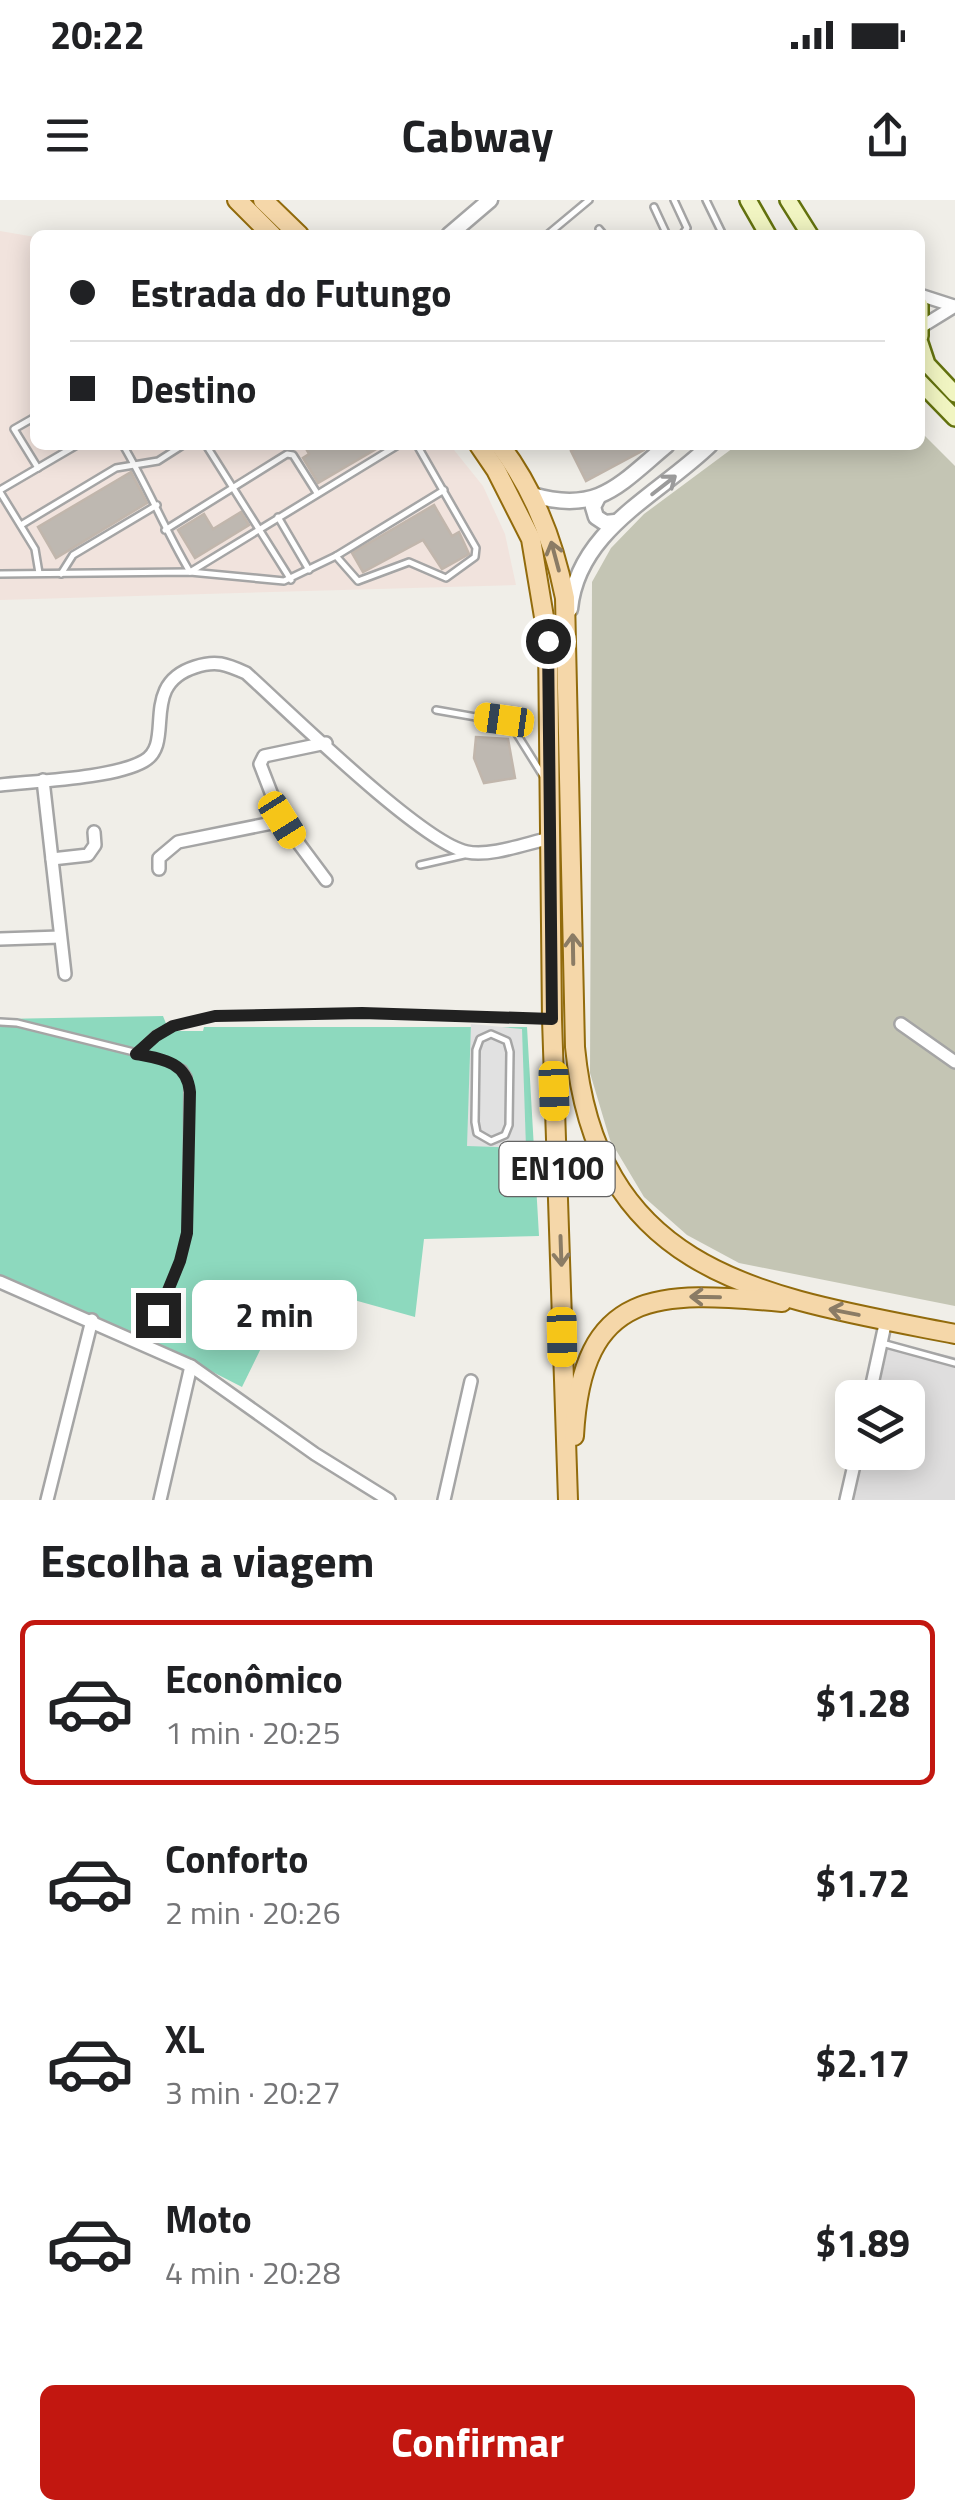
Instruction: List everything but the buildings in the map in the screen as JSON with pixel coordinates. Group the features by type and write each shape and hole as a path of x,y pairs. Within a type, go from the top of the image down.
{"main road":[{"path":"237,200 267,230"},
{"path":"263,200 294,230"},
{"path":"748,200 765,230"},
{"path":"788,200 807,230"},
{"path":"925,357 955,394"},
{"path":"925,387 955,418"},
{"name":"EN100","path":"482,450 531,539 548,641 552,1019 569,1500"},
{"name":"EN100","path":"503,450 532,495 558,562 568,635 575,1047 579,1086 596,1145 621,1193 663,1239 722,1273 802,1304 955,1334"},
{"path":"569,1500 578,1385 590,1351 616,1321 657,1301 696,1296 802,1304"}],"street":[{"path":"454,230 490,200"},
{"path":"925,297 954,306"},
{"path":"925,325 954,306"},
{"path":"532,495 570,504 598,497 660,450"},
{"path":"568,635 578,571 592,547 615,522 704,450"},
{"path":"598,497 593,507 596,517 605,523 615,522"},
{"path":"0,785 143,762 156,746 160,706 169,682 179,672 222,662 246,673 443,841 472,853 551,838"},
{"path":"326,743 261,757 282,820 326,880"},
{"path":"43,780 64,974"},
{"path":"160,869 159,858 178,842 282,820"},
{"path":"52,860 88,855 96,844 94,832"},
{"path":"0,938 60,936"},
{"path":"901,1024 955,1062"},
{"path":"0,1282 191,1366 314,1454 389,1500"},
{"path":"47,1500 92,1320"},
{"path":"873,1380 886,1320"},
{"path":"160,1500 191,1366"},
{"path":"444,1500 471,1381"},
{"path":"846,1500 853,1470"}],"lane":[{"path":"553,230 589,200"},
{"path":"674,200 686,224 684,230"},
{"path":"706,200 721,230"},
{"path":"654,206 665,230"},
{"path":"30,419 14,430 38,468"},
{"path":"38,573 35,549 0,491 69,450"},
{"path":"126,450 157,505 164,530 190,572"},
{"path":"21,525 116,468 158,460 175,450"},
{"path":"209,450 291,580"},
{"path":"190,572 389,450"},
{"path":"336,556 358,581 370,580 409,562 421,564 442,578 471,562 476,548 421,450"},
{"path":"164,530 290,453 316,493"},
{"path":"0,574 190,572 291,580 444,490"},
{"path":"61,574 73,555 157,505"},
{"path":"278,516 310,570"},
{"path":"436,710 510,724 538,774 551,785"},
{"path":"420,866 472,853"},
{"path":"136,1054 173,1026 215,1016 332,1013 552,1019"},
{"path":"497,1034 498,1018"},
{"path":"0,1022 17,1022 162,1059 182,1069 188,1077 187,1233 180,1261 145,1344"},
{"path":"497,1034 510,1046 509,1125 505,1135 490,1141 481,1138 475,1128 476,1050 480,1039 497,1034"},
{"path":"882,1342 955,1362"}],"shaded area":[{"path":"0,231 30,236 30,450 454,450 483,486 505,534 516,585 0,600"},
{"path":"925,436 955,466 955,1306 739,1263 687,1235 644,1197 610,1140 590,1073 592,582 611,548 644,514 730,450 925,450"},
{"path":"471,1024 522,1029 526,1148 467,1146"},
{"path":"887,1342 955,1357 955,1500 853,1500 859,1470 925,1470 925,1380 879,1380"}],"green space":[{"path":"163,1016 169,1031 203,1031 204,1027 527,1027 539,1236 424,1239 415,1317 293,1283 242,1387 164,1347 0,1277 0,1019"}],"route":[{"path":"158,1315 187,1233 190,1092 188,1077 182,1069 162,1059 136,1054 156,1036 190,1020 215,1016 362,1013 552,1019 548,641"}]}
